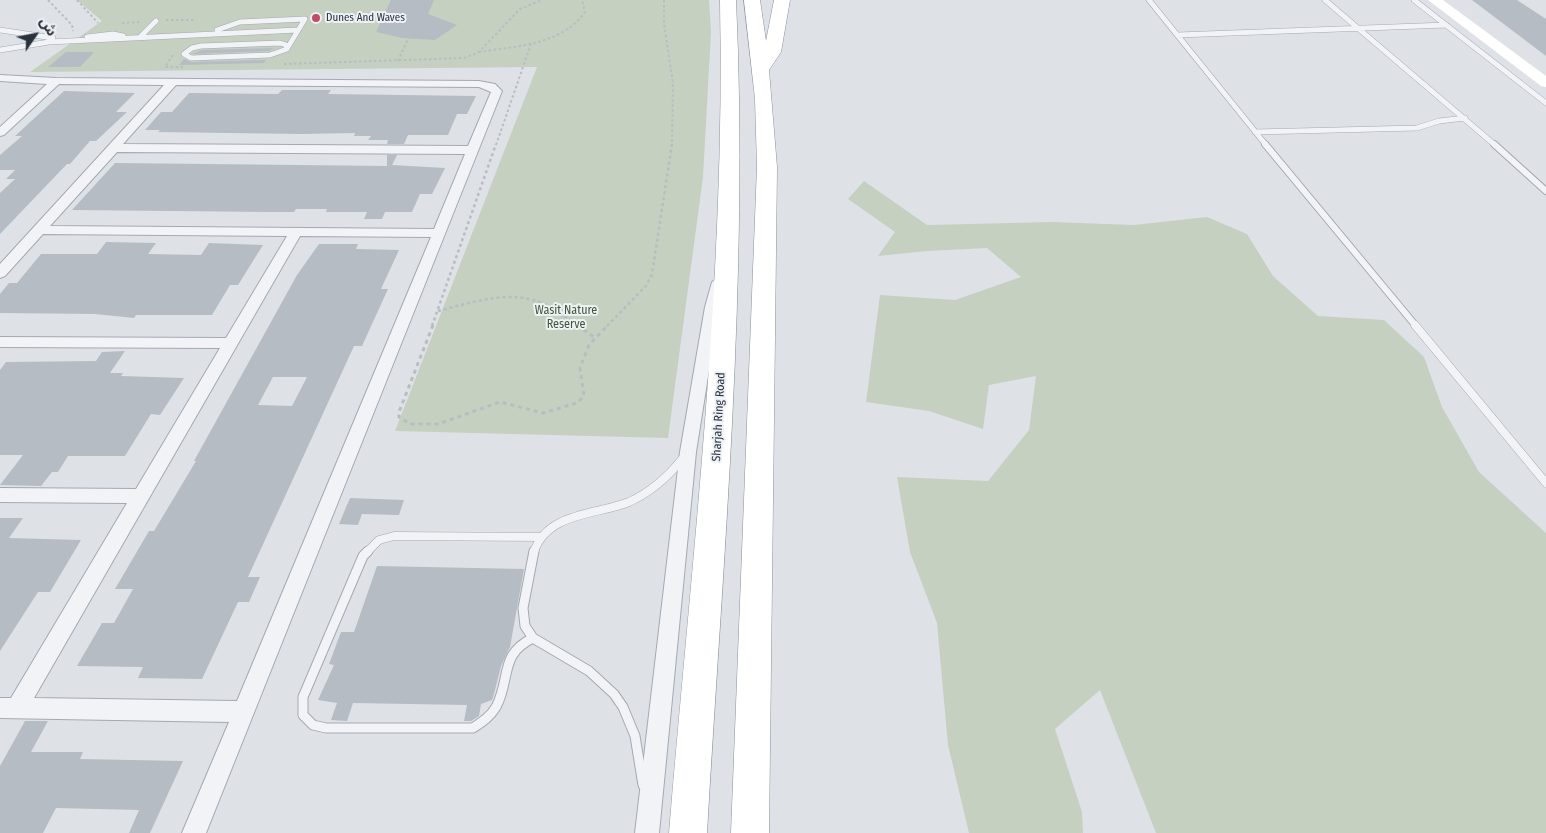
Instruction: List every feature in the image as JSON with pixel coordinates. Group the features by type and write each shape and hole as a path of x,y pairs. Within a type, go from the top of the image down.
{"highway":[{"name":"Sharjah Ring Road","path":"688,833 712,529 725,261 731,88 728,0"},
{"path":"750,833 766,206 766,131 761,69 752,0"},
{"path":"761,69 772,52 782,0"}],"main road":[{"path":"1435,0 1546,83"},
{"path":"1452,0 1546,69"}],"street":[{"path":"0,78 56,81 486,84 495,88 497,94 194,833"},
{"path":"0,133 56,81"},
{"path":"0,273 174,82"},
{"path":"114,148 474,150"},
{"path":"39,230 440,233"},
{"path":"8,708 142,496 296,232"},
{"path":"647,833 688,452 712,307 725,261"},
{"path":"0,342 231,344"},
{"path":"0,495 142,496"},
{"path":"8,708 243,712"}],"lane":[{"path":"1150,0 1255,132 1546,483"},
{"path":"1325,0 1465,118 1546,191"},
{"path":"1414,0 1546,103"},
{"path":"208,34 240,22 306,19 288,47 284,51 270,55 191,58 184,54 196,46 280,43 288,47"},
{"path":"142,36 156,21"},
{"path":"1178,35 1446,25"},
{"path":"0,30 38,37 105,41 124,37 298,30"},
{"path":"241,44 250,32"},
{"path":"0,50 68,40"},
{"path":"1255,132 1417,128 1439,121 1465,118"},
{"path":"647,833 638,744 625,708 615,693 602,680 533,638 526,630 522,609 537,545 547,530 564,521 637,499 667,478 688,452"},
{"path":"533,638 521,643 512,652 496,709 482,724 473,728 316,728 302,716 303,697 363,556 373,544 394,536 541,537"}],"path":[{"path":"48,0 74,27 68,40"},
{"path":"77,0 94,21 104,24"},
{"path":"479,52 517,11 542,0"},
{"path":"277,64 458,60 479,52 545,40 579,22 585,12 582,0"},
{"path":"531,44 438,311 399,412 404,422 410,424 446,423 500,402 543,413 577,403 584,396 580,368 583,357 594,337 646,286 652,274 669,175 674,95 663,27 664,0"},
{"path":"119,24 196,20"},
{"path":"398,61 412,32"},
{"path":"438,311 498,298 528,299 552,309 594,337"}],"green space":[{"name":"Wasit Nature Reserve","path":"77,0 709,0 711,32 703,177 668,438 395,431 537,67 30,72 102,21"},
{"path":"864,181 927,225 1052,222 1134,225 1207,217 1247,234 1273,276 1318,316 1384,320 1424,357 1442,407 1479,472 1546,533 1546,833 1156,833 1100,690 1055,729 1082,812 1083,833 969,833 948,745 937,623 910,552 897,477 988,481 1029,430 1036,376 989,385 983,429 929,411 866,402 880,295 955,300 1021,277 987,248 878,256 895,232 848,199"}],"building":[{"path":"391,0 434,0 428,14 457,25 435,40 402,38 376,32"},
{"path":"1472,0 1517,0 1546,19 1546,56"},
{"path":"274,48 269,51 192,54 202,50"},
{"path":"66,52 94,52 80,67 48,67"},
{"path":"184,59 191,62 266,60 264,63 179,65"},
{"path":"282,90 331,90 328,94 476,96 467,114 457,114 448,135 408,135 404,144 387,144 388,140 368,140 371,136 354,136 355,133 158,132 160,130 145,130 161,112 172,112 189,93 278,94"},
{"path":"64,91 135,93 116,112 127,112 96,141 90,141 70,164 67,164 0,234 0,193 15,179 6,179 15,170 0,170 0,155 22,136 15,136"},
{"path":"387,155 397,155 392,165 445,168 432,194 420,194 412,212 385,212 382,219 364,219 367,212 326,212 327,209 296,209 294,212 72,210 115,163 387,166"},
{"path":"106,242 156,243 148,254 201,255 209,243 263,245 238,285 230,285 212,315 136,315 134,318 95,314 0,313 0,294 9,283 17,283 41,254 97,254"},
{"path":"319,244 358,244 356,249 399,250 381,289 388,289 362,346 354,346 248,577 260,577 249,602 238,602 202,679 138,678 143,667 77,666 102,623 114,623 133,589 115,589 149,531 154,531 196,461 194,461 297,275","holes":["273,377 307,377 292,406 258,405"]},
{"path":"125,351 110,373 123,373 121,376 184,378 160,415 151,414 125,456 68,456 58,472 52,472 41,486 0,485 23,455 0,455 0,370 6,362 96,361 102,352"},
{"path":"350,498 404,500 399,515 362,514 358,525 339,524"},
{"path":"0,518 23,518 9,538 81,540 50,592 38,592 0,651"},
{"path":"377,566 524,569 510,647 501,666 492,700 481,704 479,716 471,721 464,721 467,705 353,703 347,721 331,720 337,703 318,700 334,665 329,664 341,632 354,632"},
{"path":"25,721 48,721 31,752 83,752 80,759 183,761 150,833 129,833 139,810 56,808 43,833 0,833 0,766"}],"place":[{"name":"Dunes And Waves","path":"316,18"}]}
